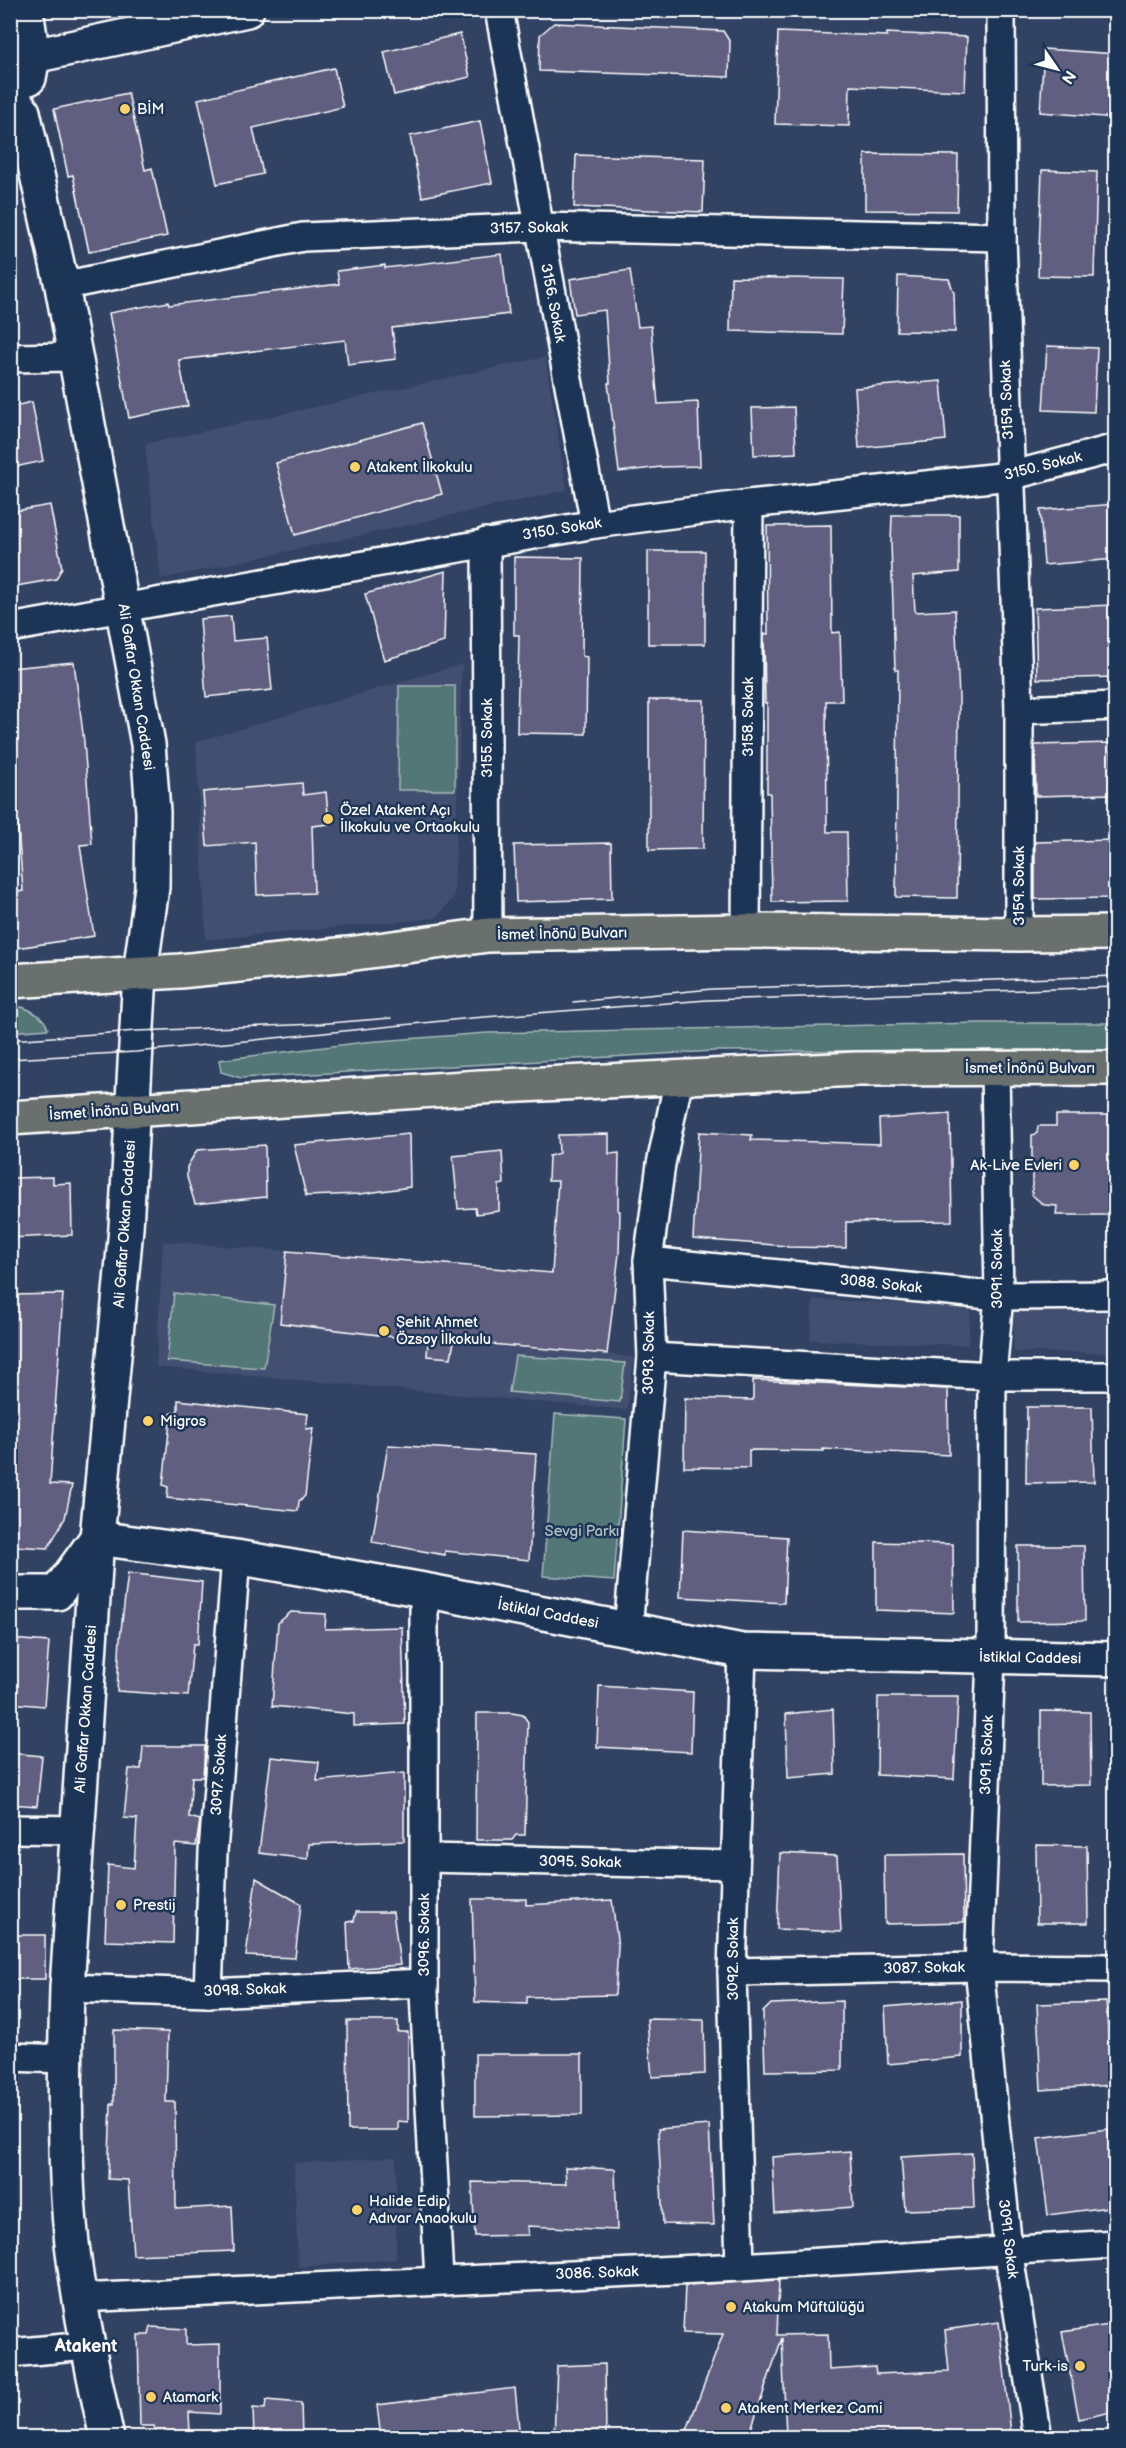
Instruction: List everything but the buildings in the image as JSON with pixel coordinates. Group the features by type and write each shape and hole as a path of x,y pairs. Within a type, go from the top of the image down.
{"main road":[{"name":"İsmet İnönü Bulvarı","path":"10,981 140,973 348,954 488,935 747,931 1116,933"},
{"name":"İsmet İnönü Bulvarı","path":"10,1118 480,1087 857,1069 1116,1068"}],"street":[{"name":"Ali Gaffar Okkan Caddesi","path":"26,10 17,103 62,286 148,744 153,812 152,887 140,973 126,1228 97,1538 67,1988 65,2059 68,2199 87,2346"},
{"path":"22,59 247,10"},
{"name":"3156. Sokak","path":"499,10 595,524"},
{"name":"3159. Sokak","path":"1001,10 1002,237 1019,710 1019,934"},
{"name":"3157. Sokak","path":"62,286 303,237 538,227 1002,237"},
{"path":"10,358 74,357"},
{"name":"3150. Sokak","path":"10,628 595,524 749,504 1010,476 1116,448"},
{"name":"3158. Sokak","path":"747,931 749,504"},
{"name":"3155. Sokak","path":"486,542 488,935"},
{"path":"1019,710 1116,706"},
{"name":"3091. Sokak","path":"995,1069 999,1296 992,1376 991,1657 979,1967 1008,2249 1038,2438"},
{"name":"3093. Sokak","path":"628,1630 652,1357 648,1261 661,1164 679,1078"},
{"name":"3088. Sokak","path":"648,1261 999,1296 1116,1295"},
{"path":"652,1357 992,1376 1116,1376"},
{"path":"10,1593 57,1593 97,1538"},
{"name":"İstiklal Caddesi","path":"97,1538 236,1557 424,1590 742,1652 1116,1659"},
{"name":"3097. Sokak","path":"208,1993 213,1852 236,1557"},
{"name":"3096. Sokak","path":"424,1590 424,1983 439,2279"},
{"name":"3092. Sokak","path":"740,2267 732,1972 742,1652"},
{"path":"10,1829 78,1830"},
{"name":"3095. Sokak","path":"425,1858 735,1865"},
{"name":"3087. Sokak","path":"732,1972 979,1967 1116,1968"},
{"name":"3098. Sokak","path":"67,1988 208,1993 424,1983"},
{"path":"10,2057 65,2059"},
{"name":"3086. Sokak","path":"79,2298 439,2279 740,2267 1116,2244"},
{"path":"10,2353 87,2346"},
{"path":"86,2438 87,2346"},
{"path":"87,2346 107,2438"}],"shaded area":[{"name":"Atakent İlkokulu","path":"545,357 567,490 161,579 145,444"},
{"name":"Özel Atakent Açı İlkokulu ve Ortaokulu","path":"462,664 454,897 436,918 206,940 196,742"},
{"name":"Şehit Ahmet Özsoy İlkokulu","path":"163,1241 617,1278 607,1354 634,1358 627,1410 156,1367"},
{"path":"813,1299 971,1307 968,1345 810,1340"},
{"path":"1014,1310 1115,1312 1115,1353 1014,1352"},
{"name":"Halide Edip Adıvar Anaokulu","path":"396,2157 396,2200 418,2200 418,2219 396,2219 396,2259 298,2267 294,2163"}],"green space":[{"path":"399,686 455,686 455,790 398,790"},
{"path":"22,1007 41,1018 48,1029 11,1032 11,1008"},
{"path":"981,1023 1115,1023 1115,1050 714,1051 241,1078 221,1072 219,1060 365,1042 487,1033"},
{"path":"174,1293 274,1305 264,1368 167,1361"},
{"path":"515,1356 625,1363 620,1402 509,1392"},
{"name":"Sevgi Parkı","path":"555,1414 626,1419 614,1581 543,1576"}],"tram line":[{"path":"573,1002 712,989 1116,976"},
{"path":"10,1059 136,1052 472,1018 707,1000 1116,987"},
{"path":"10,1040 391,1018"}],"place":[{"name":"BİM","path":"125,109"},
{"name":"Atakent İlkokulu","path":"355,467"},
{"name":"Özel Atakent Açı İlkokulu ve Ortaokulu","path":"328,819"},
{"name":"Ak-Live Evleri","path":"1074,1165"},
{"name":"Şehit Ahmet Özsoy İlkokulu","path":"384,1331"},
{"name":"Migros","path":"148,1421"},
{"name":"Prestij","path":"121,1905"},
{"name":"Halide Edip Adıvar Anaokulu","path":"357,2210"},
{"name":"Atakum Müftülüğü","path":"731,2307"},
{"name":"Turk-is","path":"1080,2366"},
{"name":"Atamark","path":"151,2397"},
{"name":"Atakent Merkez Cami","path":"726,2408"}],"district":[{"name":"Atakent","path":"86,2346"}]}
